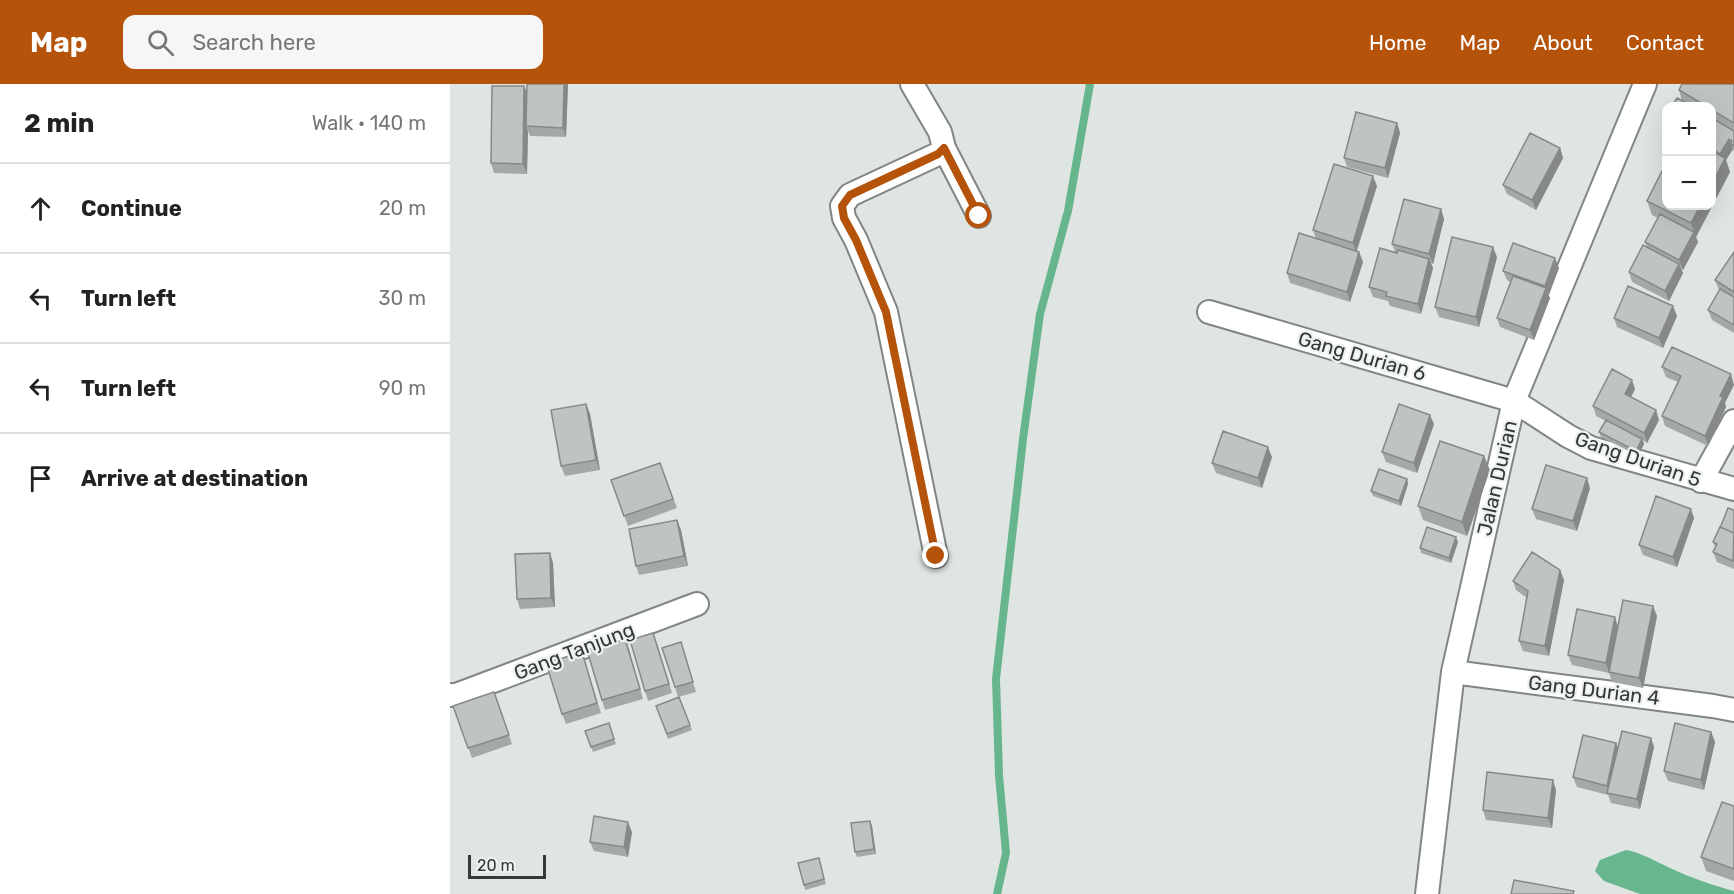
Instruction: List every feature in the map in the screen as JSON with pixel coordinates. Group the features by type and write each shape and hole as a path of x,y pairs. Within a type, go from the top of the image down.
{"street":[{"path":"912,84 939,132 944,148 979,216"},
{"name":"Jalan Durian","path":"1427,894 1453,672 1514,401 1645,84"},
{"path":"936,556 886,312 856,240 844,218 842,206 850,195 938,154 944,148"},
{"name":"Gang Durian 6","path":"1209,312 1514,401"},
{"name":"Gang Durian 5","path":"1514,401 1591,448 1734,489"},
{"path":"1701,481 1734,421"},
{"name":"Gang Tanjung","path":"450,695 478,687 696,604"},
{"name":"Gang Durian 4","path":"1453,672 1734,710"}],"green space":[{"path":"1626,850 1643,855 1678,872 1734,891 1734,894 1640,894 1604,881 1595,871 1600,860"}],"building":[{"path":"527,84 564,84 563,128 526,126"},
{"path":"1682,84 1734,84 1734,123 1716,112 1716,102 1699,102 1679,90"},
{"path":"492,86 524,86 523,164 491,163"},
{"path":"1356,112 1397,123 1385,168 1344,158"},
{"path":"1716,120 1734,131 1734,146 1729,139 1720,154 1716,151"},
{"path":"1530,133 1560,148 1532,200 1503,185"},
{"path":"1716,153 1725,158 1716,176"},
{"path":"1334,164 1373,176 1353,243 1313,230"},
{"path":"1662,171 1662,208 1647,201"},
{"path":"1404,199 1441,209 1429,254 1392,244"},
{"path":"1665,210 1698,210 1691,223"},
{"path":"1660,214 1694,232 1679,260 1645,242"},
{"path":"1299,233 1359,252 1347,292 1287,273"},
{"path":"1452,237 1493,247 1476,317 1435,307"},
{"path":"1513,243 1555,258 1545,286 1503,271"},
{"path":"1643,245 1679,264 1665,291 1629,272"},
{"path":"1380,248 1397,253 1398,250 1429,259 1418,304 1386,296 1387,292 1369,287"},
{"path":"1734,252 1734,292 1715,280"},
{"path":"1513,276 1546,288 1530,330 1497,318"},
{"path":"1628,286 1673,306 1659,338 1614,318"},
{"path":"1720,289 1734,297 1734,325 1708,310"},
{"path":"1672,347 1731,374 1705,436 1662,416 1681,376 1662,367"},
{"path":"1612,369 1632,380 1625,394 1656,410 1644,433 1593,406"},
{"path":"586,404 596,460 561,466 551,410"},
{"path":"1399,404 1430,415 1414,463 1382,452"},
{"path":"1606,420 1642,439 1636,451 1599,432"},
{"path":"1223,431 1268,447 1258,478 1212,463"},
{"path":"1440,441 1484,456 1462,522 1418,506"},
{"path":"660,463 673,499 624,516 611,480"},
{"path":"1546,465 1587,478 1573,521 1532,509"},
{"path":"1379,469 1407,479 1399,501 1371,491"},
{"path":"1656,496 1691,509 1673,557 1639,545"},
{"path":"1728,508 1734,510 1734,533 1720,527"},
{"path":"677,520 684,556 636,566 629,529"},
{"path":"1427,527 1456,537 1449,558 1420,548"},
{"path":"1720,527 1734,533 1733,561 1713,552 1717,544 1713,542"},
{"path":"1532,552 1560,570 1545,646 1519,641 1528,591 1513,581"},
{"path":"550,553 551,598 517,599 515,554"},
{"path":"1623,600 1653,606 1639,678 1609,672"},
{"path":"1577,609 1615,617 1606,663 1568,655"},
{"path":"653,633 669,684 645,691 630,640"},
{"path":"625,639 640,689 602,700 587,650"},
{"path":"681,642 693,682 675,687 662,648"},
{"path":"582,652 597,703 562,714 546,663"},
{"path":"494,692 509,735 468,748 453,706"},
{"path":"679,697 690,725 667,734 656,706"},
{"path":"609,723 614,739 591,747 585,731"},
{"path":"1675,723 1711,732 1701,780 1664,771"},
{"path":"1622,731 1651,738 1637,799 1607,793"},
{"path":"1583,735 1616,743 1607,786 1573,777"},
{"path":"1487,772 1553,780 1548,818 1483,810"},
{"path":"1722,802 1734,806 1734,869 1701,857"},
{"path":"594,816 628,822 624,847 590,842"},
{"path":"870,821 874,849 855,852 851,823"},
{"path":"819,858 824,879 804,885 798,863"},
{"path":"1514,880 1574,891 1573,894 1511,894"}],"waterway":[{"path":"997,894 1006,853 999,775 996,679 1023,439 1040,314 1068,211 1090,84"}],"route":[{"path":"936,556 886,312 856,240 844,218 842,206 850,195 938,154 944,148 979,216"}]}
